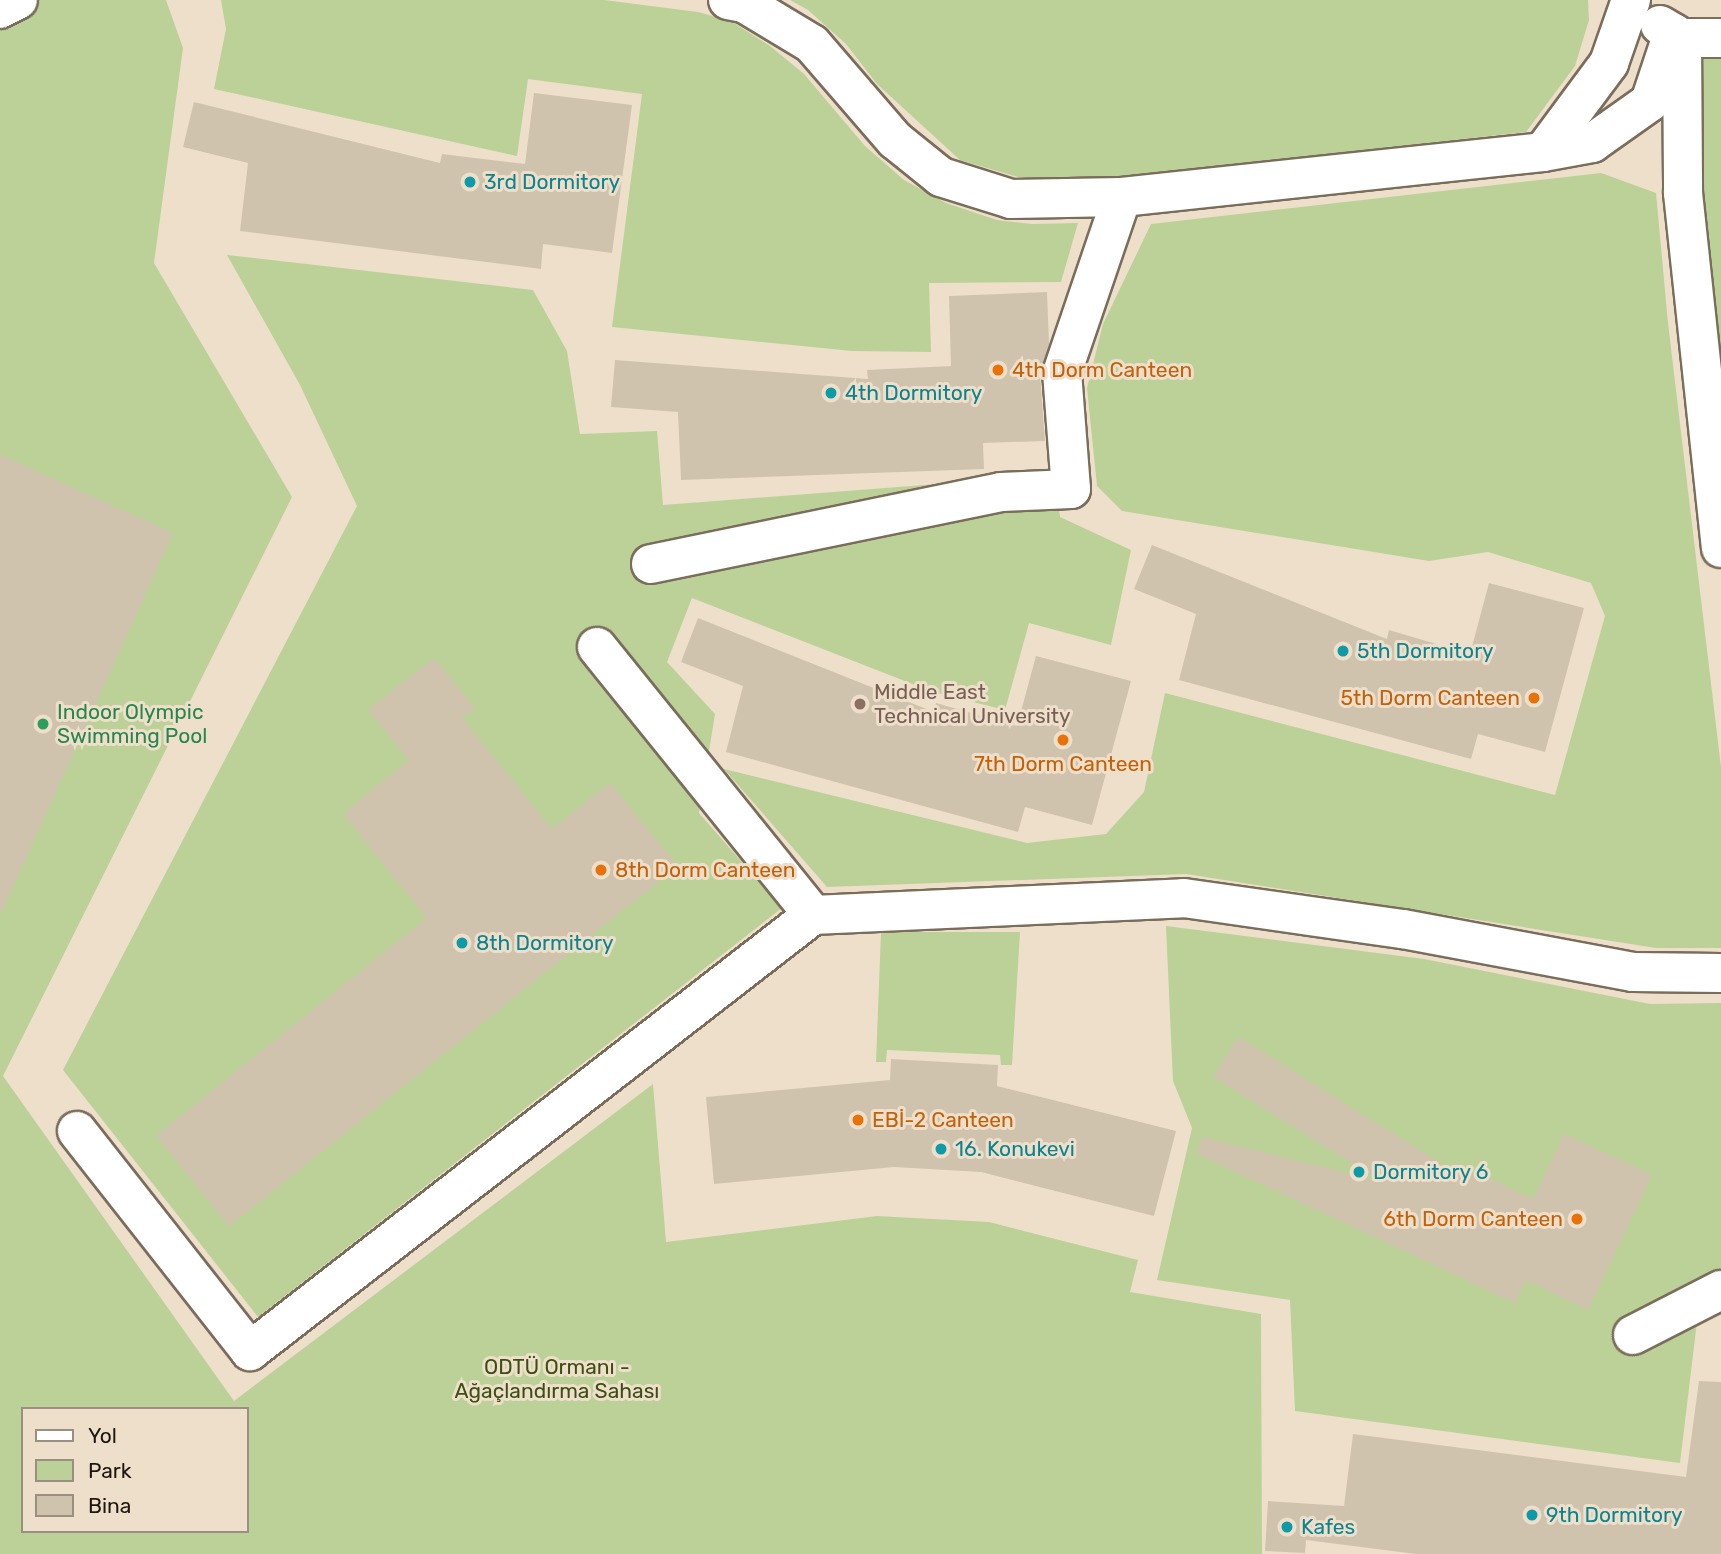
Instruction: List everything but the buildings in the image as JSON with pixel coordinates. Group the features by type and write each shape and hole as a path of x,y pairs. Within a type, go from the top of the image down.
{"street":[{"path":"0,9 19,0"},
{"path":"728,0 744,3 812,44 895,140 941,177 1011,199 1122,197 1543,152 1592,143 1650,102 1678,36"},
{"path":"1543,152 1609,63 1631,0"},
{"path":"1639,0 1646,12 1678,36 1721,38"},
{"path":"1678,36 1684,193 1721,548"},
{"path":"651,564 1001,492 1071,489 1062,373 1122,197"},
{"path":"597,647 813,915"},
{"path":"77,1131 250,1351 813,915 1184,898 1403,929 1633,972 1721,972"},
{"path":"1633,1335 1721,1290"}],"green space":[{"name":"ODTÜ Ormanı - Ağaçlandırma Sahası","path":"0,0 166,0 183,48 154,263 292,497 3,1076 234,1401 653,1084 666,1242 877,1216 989,1222 1138,1260 1130,1292 1261,1314 1262,1554 0,1554"},
{"path":"221,0 604,0 698,12 731,21 770,46 804,74 865,146 904,180 946,203 997,220 1032,224 1078,223 1061,282 929,283 931,352 852,351 612,327 642,94 528,79 517,156 214,89 226,29"},
{"path":"790,0 1588,0 1589,20 1575,66 1526,132 1081,181 1018,177 960,160 877,84 846,44 808,10"},
{"path":"1682,38 1721,38 1721,548"},
{"path":"1601,173 1656,193 1668,323 1721,767 1721,948 1656,948 1186,874 827,887 724,769 1027,843 1106,834 1144,792 1165,693 1555,795 1605,616 1591,583 1488,552 1429,561 1122,511 1097,486 1087,388 1103,324 1151,224"},
{"path":"227,255 533,290 567,351 580,434 657,431 663,505 1055,475 1060,517 1131,550 1111,645 1029,623 1005,710 933,692 692,598 667,662 715,714 699,813 782,908 258,1317 63,1070 357,506 300,385"},
{"path":"1166,926 1424,959 1650,1004 1721,1003 1721,1269 1702,1280 1680,1463 1295,1411 1290,1300 1157,1280 1192,1128 1173,1081"},
{"path":"881,932 1020,932 1012,1065 1001,1065 1000,1055 887,1050 886,1062 876,1062"}],"place":[{"name":"3rd Dormitory","path":"470,182"},
{"name":"4th Dorm Canteen","path":"998,370"},
{"name":"4th Dormitory","path":"831,393"},
{"name":"5th Dormitory","path":"1343,651"},
{"name":"5th Dorm Canteen","path":"1534,698"},
{"name":"Middle East Technical University","path":"860,704"},
{"name":"Indoor Olympic Swimming Pool","path":"43,724"},
{"name":"7th Dorm Canteen","path":"1063,740"},
{"name":"8th Dorm Canteen","path":"601,870"},
{"name":"8th Dormitory","path":"462,943"},
{"name":"EBİ-2 Canteen","path":"858,1120"},
{"name":"16. Konukevi","path":"941,1149"},
{"name":"Dormitory 6","path":"1359,1172"},
{"name":"6th Dorm Canteen","path":"1577,1219"},
{"name":"9th Dormitory","path":"1532,1515"},
{"name":"Kafes","path":"1287,1527"}]}
